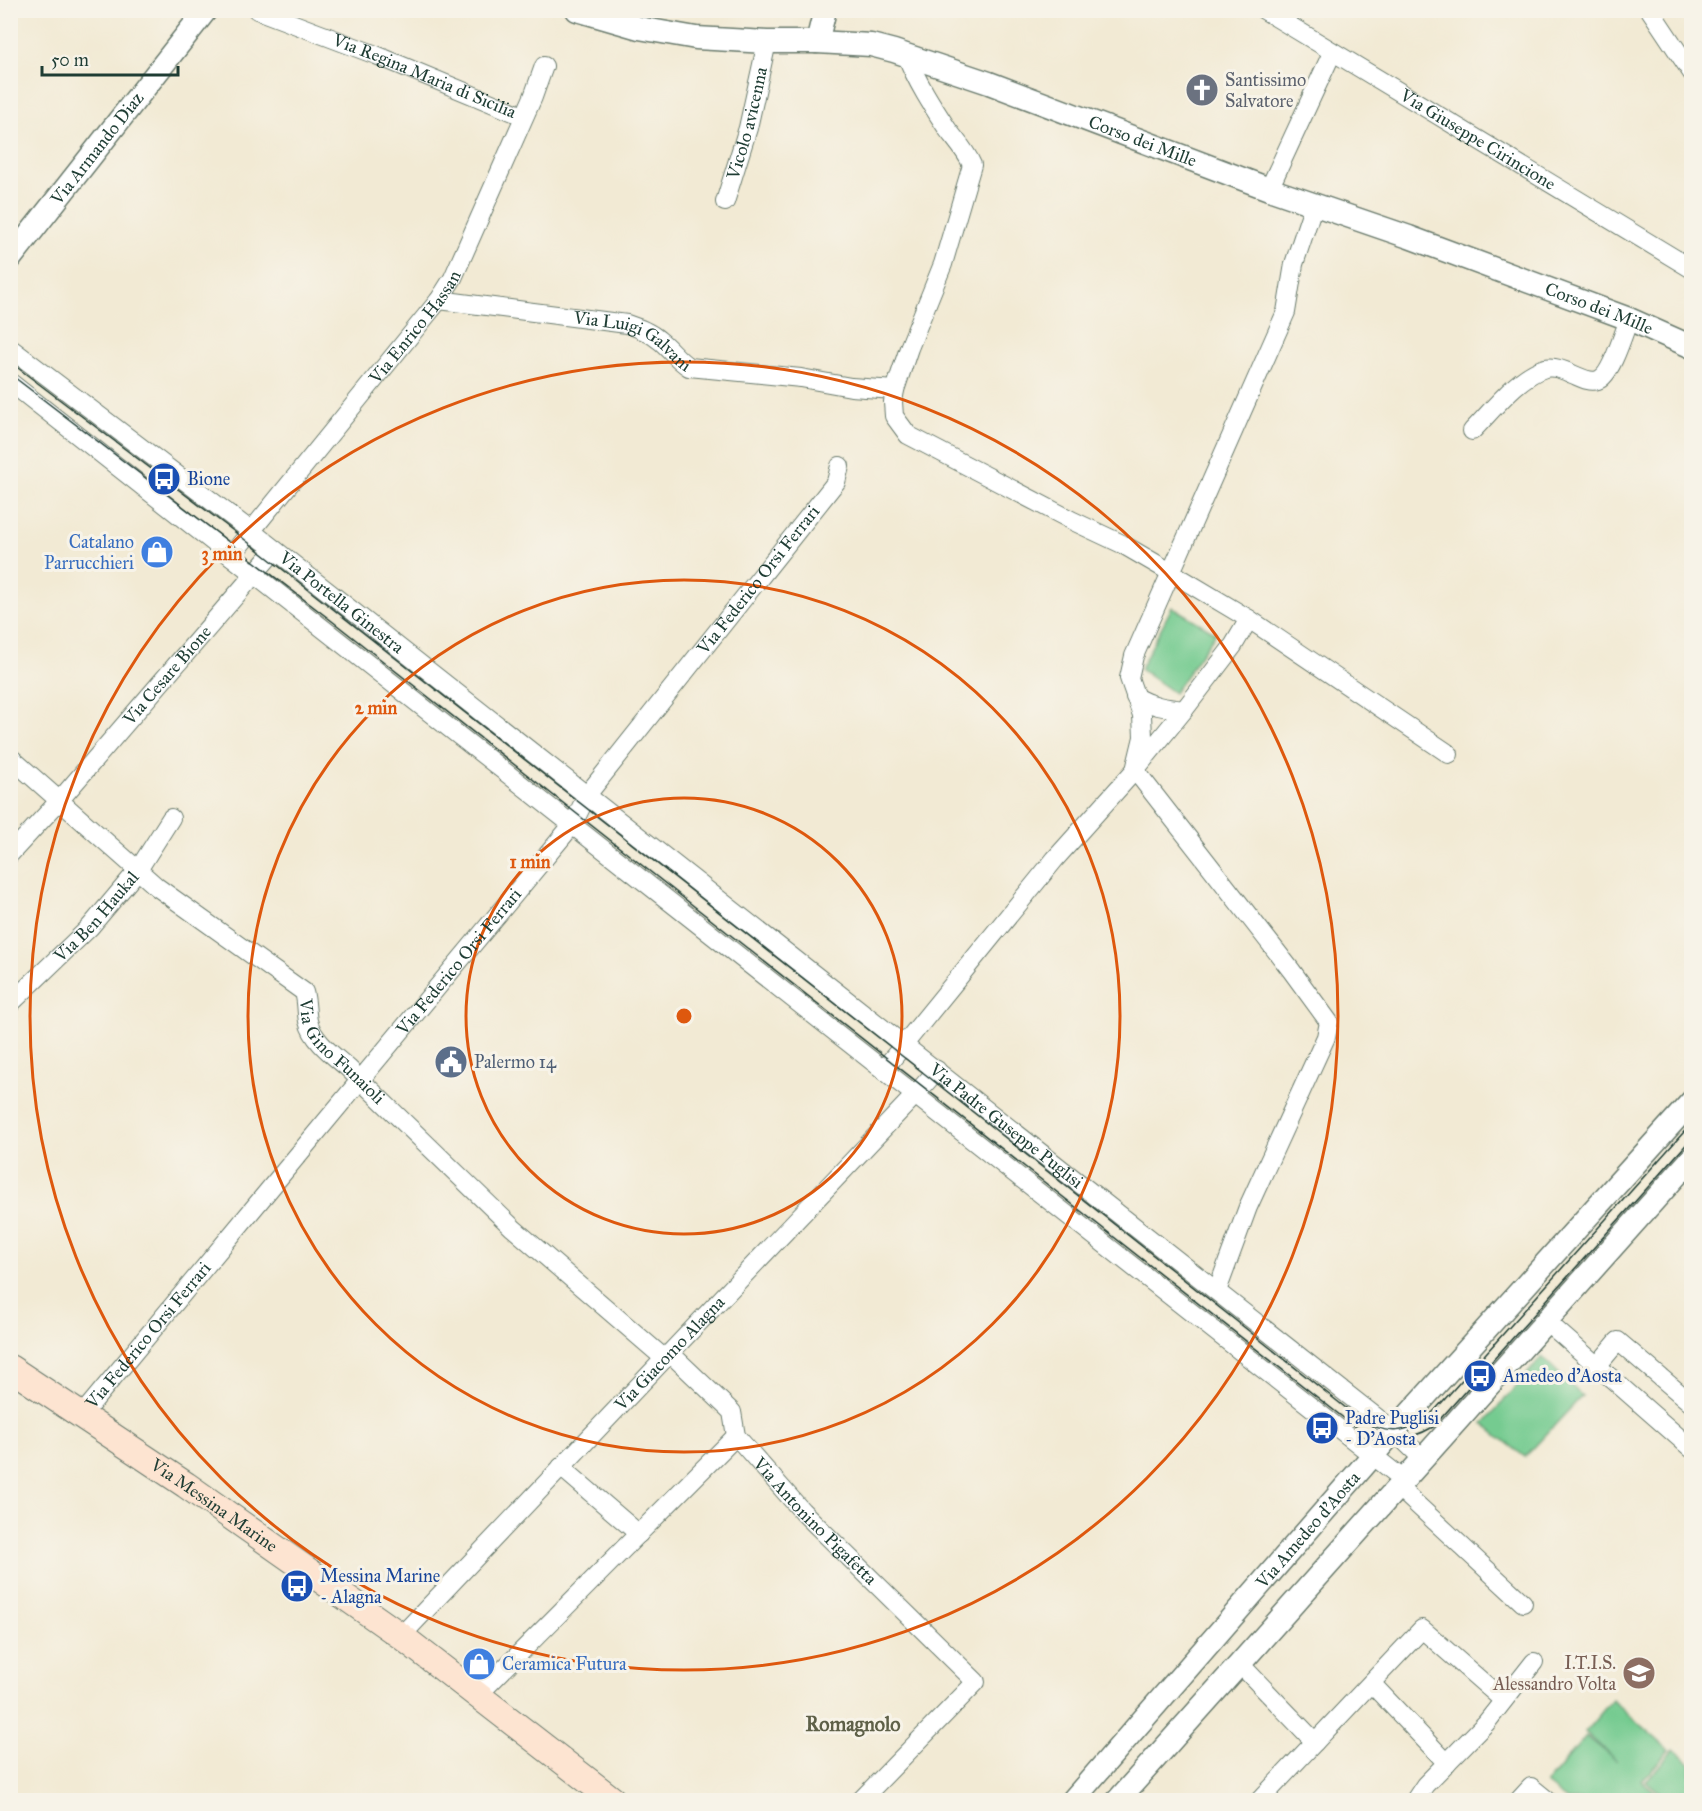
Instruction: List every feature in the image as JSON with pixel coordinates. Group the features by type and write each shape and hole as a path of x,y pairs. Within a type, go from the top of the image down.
{"main road":[{"name":"Via Messina Marine","path":"10,1368 186,1485 401,1636 613,1800"}],"street":[{"name":"Via Armando Diaz","path":"10,259 206,10"},
{"name":"Via Regina Maria di Sicilia","path":"257,10 376,55 523,116"},
{"name":"Corso dei Mille","path":"577,10 639,28 696,38 871,45 989,83 1269,189 1409,237 1629,319 1692,346"},
{"path":"817,42 825,10"},
{"name":"Via Giuseppe Cirincione","path":"1264,10 1692,269"},
{"path":"1650,10 1692,73"},
{"name":"Vicolo avicenna","path":"725,202 748,128 767,42"},
{"path":"1269,189 1332,53"},
{"path":"907,56 912,69 949,130 965,150 972,165 943,264 909,348 895,390 894,416 908,435 1122,544 1172,573 1249,619 1449,754"},
{"name":"Via Enrico Hassan","path":"231,556 439,300 453,278 533,97 544,66"},
{"path":"1135,770 1143,737 1142,715 1129,678 1134,656 1286,312 1294,264 1314,204"},
{"name":"Via Luigi Galvani","path":"439,300 627,324 648,332 661,341 689,367 801,378 851,387 895,390"},
{"path":"1472,431 1515,387 1534,373 1548,367 1563,370 1588,381 1600,380 1612,362 1629,319"},
{"name":"Via Portella Ginestra","path":"10,348 251,531 586,795"},
{"name":"Via Portella Ginestra","path":"10,382 573,824"},
{"name":"Via Federico Orsi Ferrari","path":"81,1416 573,824 586,795 836,482 840,466"},
{"name":"Via Cesare Bione","path":"10,855 60,801 275,550"},
{"path":"884,1070 1055,859 1135,770 1184,710 1233,646 1249,619"},
{"path":"1135,697 1155,706 1184,710"},
{"name":"Via Gino Funaioli","path":"10,758 157,887 304,992 308,1004 308,1021 322,1046 513,1228 667,1356"},
{"path":"1135,770 1329,1022 1326,1036 1248,1206 1217,1291"},
{"name":"Via Padre Guseppe Puglisi","path":"586,795 1394,1431 1423,1459"},
{"name":"Via Ben Haukal","path":"10,1004 90,927 138,870 171,818"},
{"name":"Via Padre Guseppe Puglisi","path":"573,824 1374,1455 1523,1603"},
{"name":"Via Giacomo Alagna","path":"401,1636 937,1070"},
{"name":"Via Amedeo d'Aosta","path":"1073,1800 1394,1431 1692,1101"},
{"name":"Via Amedeo d'Aosta","path":"1118,1800 1692,1158"},
{"path":"1546,1322 1689,1442"},
{"path":"1597,1366 1618,1341 1692,1404"},
{"name":"Via Antonino Pigafetta","path":"667,1356 732,1412 736,1436 802,1511 976,1682 861,1800"},
{"path":"478,1695 736,1436"},
{"path":"561,1467 639,1534"},
{"path":"1260,1800 1422,1629 1503,1700"},
{"path":"1415,1800 1425,1785 1486,1723 1534,1662"},
{"path":"1240,1664 1315,1742"},
{"path":"1371,1683 1447,1763"},
{"path":"1525,1794 1547,1800"}],"green space":[{"path":"1172,607 1216,633 1174,693 1140,669"},
{"path":"1542,1357 1582,1396 1525,1457 1483,1424"},
{"path":"1612,1700 1669,1750 1642,1781 1665,1800 1567,1800 1546,1784 1586,1736 1617,1761 1585,1732"},
{"path":"1674,1749 1691,1764 1691,1800 1669,1800 1646,1781"}],"tram line":[{"path":"10,362 244,539 1356,1416 1377,1428 1397,1431 1406,1429 1425,1419 1435,1410 1692,1123"},
{"path":"10,374 332,621 1360,1430 1380,1438 1391,1439 1412,1436 1433,1427 1692,1138"}],"place":[{"name":"Santissimo Salvatore","path":"1202,90"},
{"name":"Bione","path":"164,479"},
{"name":"Catalano Parrucchieri","path":"157,552"},
{"name":"Palermo 14","path":"451,1062"},
{"name":"Amedeo d'Aosta","path":"1480,1376"},
{"name":"Padre Puglisi - D'Aosta","path":"1322,1428"},
{"name":"Messina Marine - Alagna","path":"297,1586"},
{"name":"Ceramica Futura","path":"479,1664"},
{"name":"I.T.I.S. Alessandro Volta","path":"1639,1673"}],"district":[{"name":"Romagnolo","path":"853,1724"}]}
